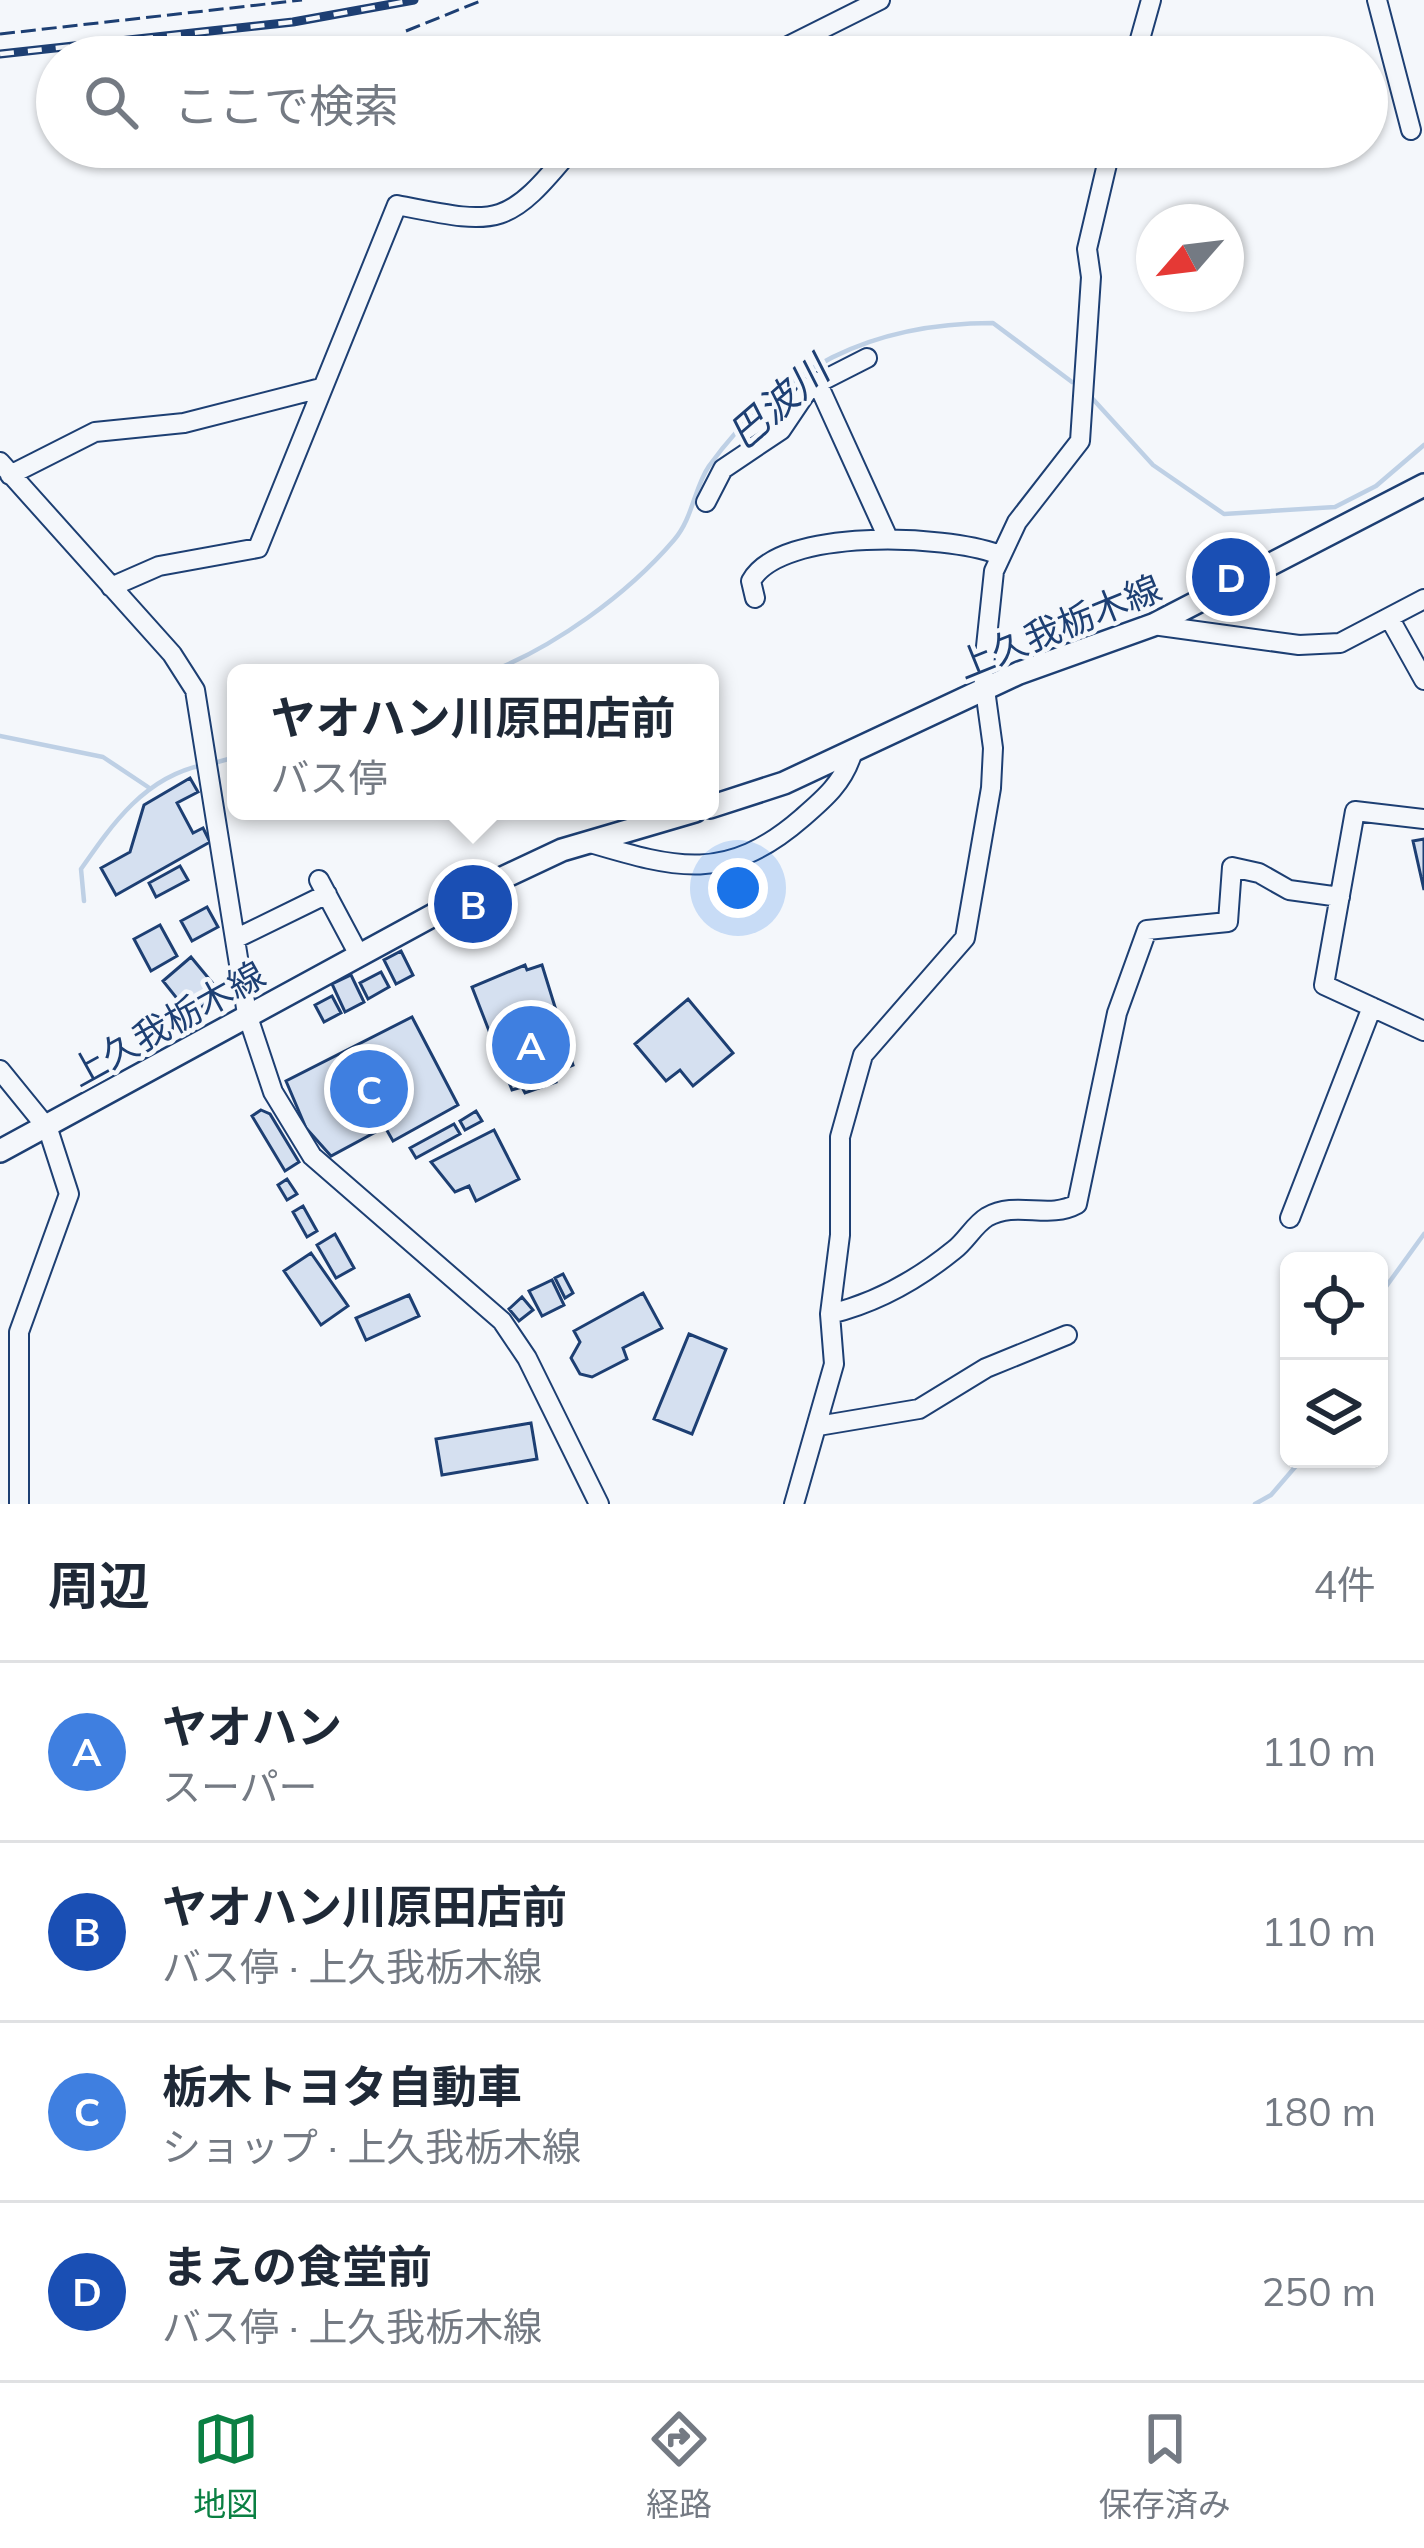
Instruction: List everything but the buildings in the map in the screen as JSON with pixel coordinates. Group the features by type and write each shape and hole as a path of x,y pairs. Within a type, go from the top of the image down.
{"main road":[{"name":"上久我栃木線","path":"719,804 852,754 986,689 1153,625 1424,485"},
{"name":"上久我栃木線","path":"0,1151 48,1129 247,1014 496,880 587,842 664,820"}],"street":[{"path":"808,36 880,0"},
{"path":"1141,36 1150,0"},
{"path":"1377,0 1387,36"},
{"path":"1388,41 1412,130"},
{"path":"110,587 159,566 258,548 398,205 487,218 543,188 558,168"},
{"path":"794,1504 834,1364 830,1314 840,1235 840,1136 863,1055 965,938 991,788 986,689 997,554 1080,441 1091,278 1087,249 1106,168"},
{"path":"706,502 723,469 781,430 801,396 817,382 867,358"},
{"path":"817,382 888,538"},
{"path":"321,388 184,423 95,432 5,469 172,654 195,690 212,772 247,1014 264,1070 298,1138 502,1321 526,1358 599,1504"},
{"path":"755,598 754,574 778,559 888,538 947,542 997,554"},
{"path":"1153,625 1299,645 1340,643 1424,598"},
{"path":"1390,619 1424,680"},
{"path":"587,842 676,867 716,866 776,841 831,792 852,754"},
{"path":"1424,819 1355,811 1324,985 1424,1030"},
{"path":"830,1314 874,1304 956,1249 984,1218 1014,1207 1064,1211 1076,1204 1117,1013 1147,930 1228,922 1232,867 1259,873 1289,890 1340,897"},
{"path":"237,938 323,887 359,955"},
{"path":"1290,1218 1372,1007"},
{"path":"0,1070 48,1129 69,1195 20,1332 19,1504"},
{"path":"818,1426 919,1409 986,1368 1067,1335"}],"waterway":[{"name":"巴波川","path":"507,664 563,634 634,580 680,531 709,466 737,431 798,377 832,357 907,331 993,323 1072,382"},
{"name":"巴波川","path":"1091,397 1153,465 1224,514 1335,507 1376,486 1424,445"},
{"name":"巴波川","path":"0,736 103,757 148,787"},
{"name":"巴波川","path":"214,763 227,759"},
{"name":"巴波川","path":"84,901 81,869 118,819 164,780 203,765"},
{"path":"1388,1284 1424,1234"},
{"path":"1255,1504 1271,1495 1294,1468"}],"railway":[{"path":"165,36 293,22 414,0"},
{"path":"0,54 36,50"}],"fence":[{"path":"0,34 302,0"},
{"path":"406,31 483,0"}],"place":[{"name":"まえの食堂前","path":"1231,577"},
{"name":"ヤオハン川原田店前","path":"473,904"},
{"name":"ヤオハン","path":"531,1045"},
{"name":"栃木トヨタ自動車","path":"369,1089"}]}
